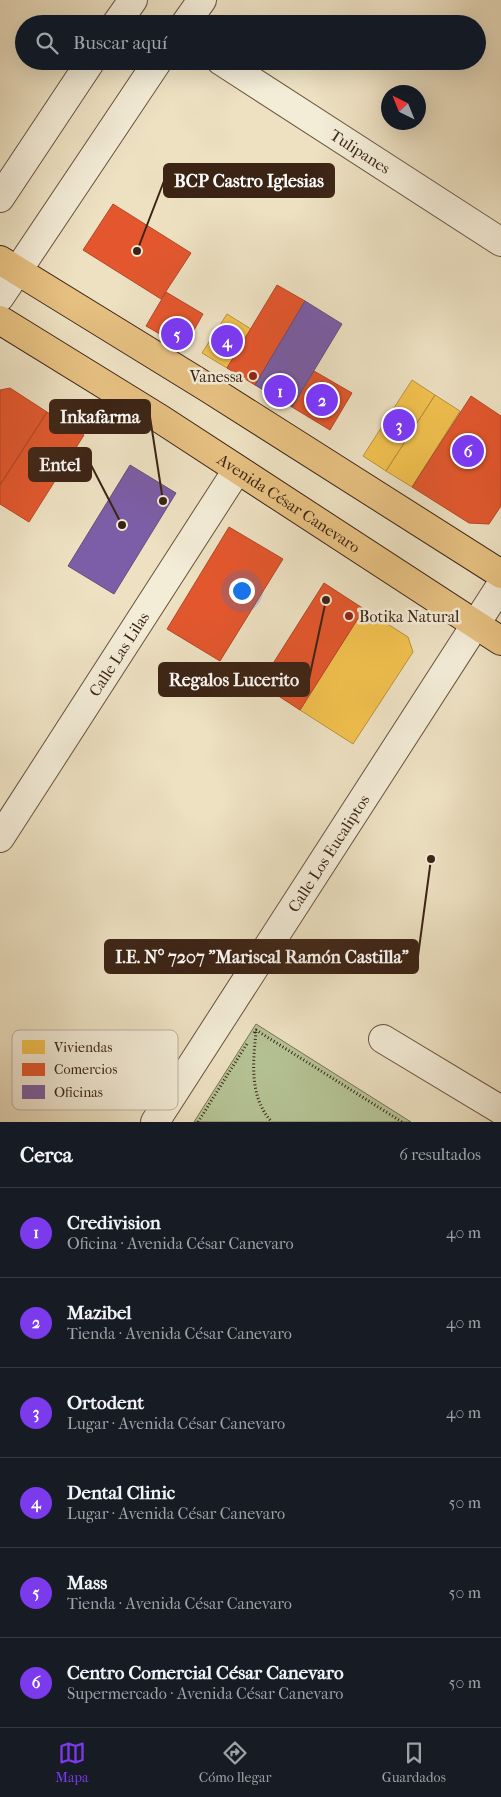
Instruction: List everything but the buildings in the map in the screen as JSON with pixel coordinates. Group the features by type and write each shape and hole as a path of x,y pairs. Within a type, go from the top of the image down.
{"main road":[{"path":"8,265 217,393 501,574"},
{"name":"Avenida César Canevaro","path":"0,320 162,420 501,641"}],"street":[{"path":"191,15 202,0"},
{"path":"0,198 85,70"},
{"path":"0,297 8,265 151,70"},
{"name":"Tulipanes","path":"235,70 501,242"},
{"name":"Calle Las Lilas","path":"0,838 237,470"},
{"name":"Calle Los Eucaliptos","path":"178,1087 501,585"},
{"path":"383,1039 501,1110"},
{"name":"Calle Los Eucaliptos","path":"155,1122 163,1110"}],"path":[{"path":"228,1012 402,1122"},
{"path":"198,1122 256,1030"},
{"path":"256,1030 254,1077 257,1097 265,1115 272,1122"}],"green space":[{"path":"256,1024 411,1122 194,1122"}],"place":[{"name":"BCP Castro Iglesias","path":"137,251"},
{"name":"Mass","path":"177,334"},
{"name":"Dental Clinic","path":"227,341"},
{"name":"Vanessa","path":"253,376"},
{"name":"Credivision","path":"280,391"},
{"name":"Mazibel","path":"322,400"},
{"name":"Ortodent","path":"399,425"},
{"name":"Centro Comercial César Canevaro","path":"468,451"},
{"name":"Inkafarma","path":"163,501"},
{"name":"Entel","path":"122,525"},
{"name":"Regalos Lucerito","path":"326,600"},
{"name":"Botika Natural","path":"349,616"},
{"name":"I.E. N° 7207 \"Mariscal Ramón Castilla\"","path":"431,859"}]}
